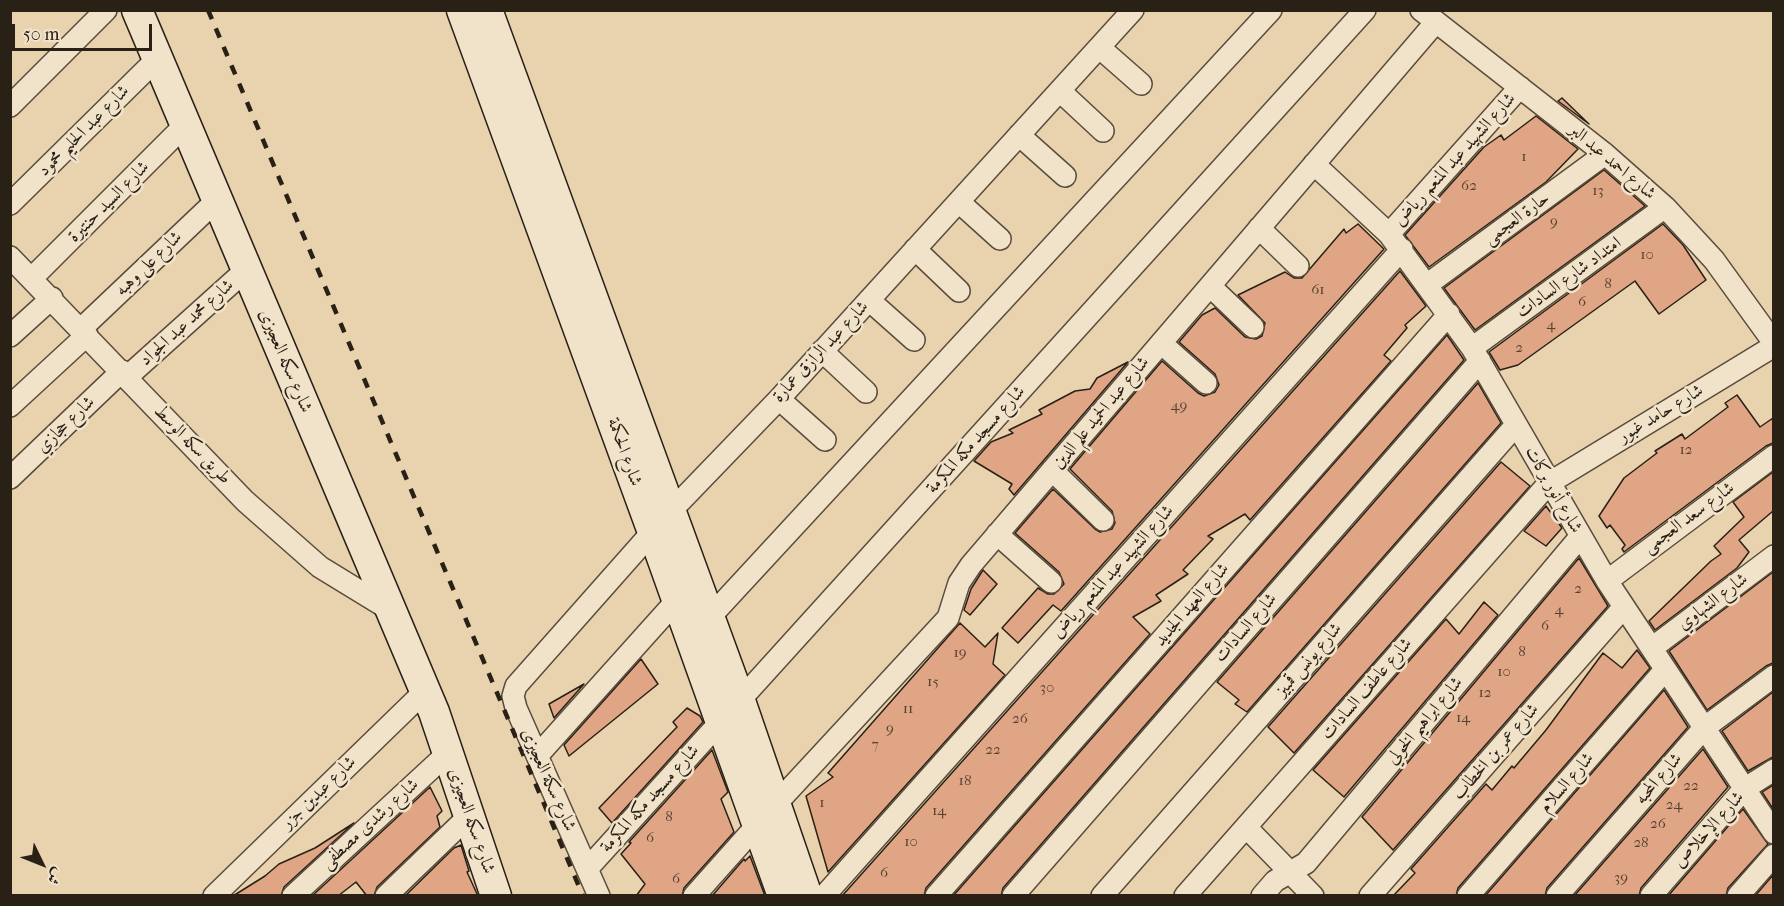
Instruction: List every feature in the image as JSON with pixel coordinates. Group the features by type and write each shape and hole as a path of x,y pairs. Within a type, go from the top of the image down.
{"street":[{"path":"10,106 106,10"},
{"name":"شارع سكه العجيزى","path":"137,10 430,701 469,816 488,891"},
{"name":"شارع سكه العجيزى","path":"156,10 425,648 432,680 430,701"},
{"name":"شارع الحكمة","path":"462,10 662,522 709,618 731,711 767,814 807,896"},
{"name":"شارع الحكمة","path":"487,10 662,522 678,599 731,711"},
{"name":"شارع عبد الرازق عمارة","path":"513,696 516,686 662,522 778,399 1133,10"},
{"path":"709,618 1271,10"},
{"name":"شارع مسجد مكه المكرمة","path":"597,886 731,711 1365,10"},
{"name":"شارع احمد عبد البر","path":"1428,16 1605,154 1665,207 1714,260 1773,344"},
{"name":"شارع عبد الحميد علم الدين","path":"694,896 948,618 959,582 997,534 1314,164 1428,16"},
{"path":"1100,48 1141,84"},
{"name":"شارع عبد الحليم محمود","path":"10,204 157,59"},
{"name":"شارع الشهيد عبد المنعم رياض","path":"824,896 1396,241 1520,87"},
{"path":"1060,92 1103,131"},
{"name":"شارع السيد حنتيرة","path":"18,267 185,125"},
{"path":"1019,135 1065,176"},
{"name":"حارة العجمى","path":"1428,284 1605,154"},
{"name":"شارع أنور بركات","path":"1314,164 1396,241 1449,314 1476,355 1623,608 1652,648 1773,833"},
{"name":"شارع على وهبه","path":"10,406 217,200"},
{"path":"959,202 1000,239"},
{"name":"امتداد شارع السادات","path":"1476,355 1665,207"},
{"path":"1259,228 1298,266"},
{"path":"915,249 959,291"},
{"name":"طريق سكه الوسط","path":"18,267 52,298 245,501 294,545 352,589 392,611"},
{"name":"شارع محمد عبد الجواد","path":"124,374 246,270"},
{"path":"1210,286 1252,327"},
{"path":"10,336 52,298"},
{"path":"869,300 914,340"},
{"name":"شارع العهد الجديد","path":"936,896 1449,314"},
{"path":"1161,343 1206,383"},
{"name":"شارع حامد غبور","path":"1549,483 1773,344"},
{"path":"822,351 866,392"},
{"name":"شارع السادات","path":"1013,896 1476,355"},
{"name":"شارع حجازي","path":"10,478 124,374"},
{"path":"778,399 825,440"},
{"name":"شارع يونس قمبيز","path":"1102,896 1516,425"},
{"name":"شارع سعد العجمى","path":"1607,581 1773,456"},
{"path":"1053,470 1103,520"},
{"name":"شارع عاطف السادات","path":"1185,896 1549,483"},
{"path":"997,534 1051,582"},
{"name":"شارع ابراهيم الخولي","path":"1262,896 1275,881 1306,863 1580,537"},
{"name":"شارع الشهاوي","path":"1652,648 1773,556"},
{"path":"538,755 678,599"},
{"name":"شارع عمر بن الخطاب","path":"1370,896 1623,608"},
{"name":"شارع السلام","path":"1468,896 1665,670"},
{"name":"شارع المحبه","path":"1557,896 1704,728 1773,676"},
{"name":"شارع سكة العجيزى","path":"513,696 597,886"},
{"name":"شارع عبدين جزر","path":"214,896 430,701"},
{"name":"شارع رشدى مصطفى","path":"293,896 448,753"},
{"name":"شارع الإخلاص","path":"1651,896 1744,789 1773,770"},
{"name":"شارع الحكمة","path":"767,814 783,896"},
{"path":"386,896 469,816"},
{"path":"1246,827 1312,896"},
{"path":"1738,896 1773,855"}],"building":[{"path":"1562,98 1589,124 1558,101"},
{"path":"1536,116 1578,149 1546,182 1429,267 1405,235 1484,147 1501,135 1504,140"},
{"path":"1604,170 1645,206 1475,330 1444,288"},
{"path":"1358,224 1384,249 1061,611 1053,605 1018,643 1002,628 1038,588 1048,594 1054,594 1064,584 1059,572 1015,533 1053,489 1095,529 1100,532 1112,529 1115,523 1112,511 1070,469 1162,361 1198,393 1204,396 1215,392 1219,385 1215,374 1179,342 1202,315 1215,308 1245,337 1256,339 1262,336 1265,323 1238,295 1285,272 1294,278 1302,278 1344,229 1346,233"},
{"path":"1663,224 1683,245 1706,280 1659,314 1635,281 1518,365 1500,370 1489,352"},
{"path":"1400,271 1426,306 1405,325 1407,328 1384,355 1391,361 1250,520 1245,514 1208,536 1213,539 1183,570 1188,574 1156,595 1161,601 1133,617 1150,634 926,888 924,896 842,896"},
{"path":"1447,335 1464,360 1003,888 1001,896 953,896"},
{"path":"1128,362 1014,495 1009,489 1012,484 974,461 991,442 1013,433 1009,430 1042,414 1039,410 1075,391 1090,389 1097,378"},
{"path":"1478,383 1501,423 1247,712 1235,704 1239,700 1217,682"},
{"path":"1737,395 1760,427 1773,418 1773,443 1624,552 1622,549 1625,545 1610,525 1607,528 1599,516 1624,478 1657,453 1655,451 1682,434 1685,439 1728,407 1725,403"},
{"path":"1501,462 1530,486 1294,753 1268,727"},
{"path":"1773,472 1773,511 1739,540 1749,552 1737,568 1655,630 1649,621 1721,554 1714,546 1744,517 1733,502"},
{"path":"1546,506 1562,528 1546,546 1524,531"},
{"path":"1579,558 1608,606 1393,850 1362,817"},
{"path":"983,570 997,584 970,615 964,610 971,589"},
{"path":"1773,572 1773,663 1707,710 1669,651"},
{"path":"1484,602 1498,615 1344,797 1313,770 1446,619 1459,634"},
{"path":"960,623 985,647 998,633 993,664 1005,675 828,872 806,796 833,777 828,773"},
{"path":"1637,650 1650,668 1458,888 1456,896 1393,896 1415,873 1411,869 1486,784 1492,790 1512,766 1514,768 1546,730 1603,653 1622,668"},
{"path":"641,659 658,684 569,756 564,745"},
{"path":"584,684 554,718 549,704"},
{"path":"1664,690 1688,727 1547,888 1545,896 1485,896"},
{"path":"1773,692 1773,757 1748,771 1722,731"},
{"path":"687,708 700,716 703,722 612,823 599,808 677,727 673,722"},
{"path":"1703,749 1728,787 1641,888 1639,896 1574,896"},
{"path":"712,750 728,792 721,799 734,832 684,888 682,896 636,896 645,884 621,854 631,843 629,842"},
{"path":"1773,785 1773,809 1762,792"},
{"path":"430,787 442,811 437,816 440,827 377,887 374,896 367,896 356,882 338,896 312,896"},
{"path":"1743,809 1768,844 1728,888 1726,896 1668,896"},
{"path":"354,823 284,887 281,896 233,896 265,876 279,864 315,848"},
{"path":"461,845 469,871 467,872 478,896 405,896 454,848"},
{"path":"750,856 765,896 712,896 744,859 745,861"},
{"path":"1773,875 1773,896 1755,896"}],"railway":[{"path":"208,10 583,896"}]}
